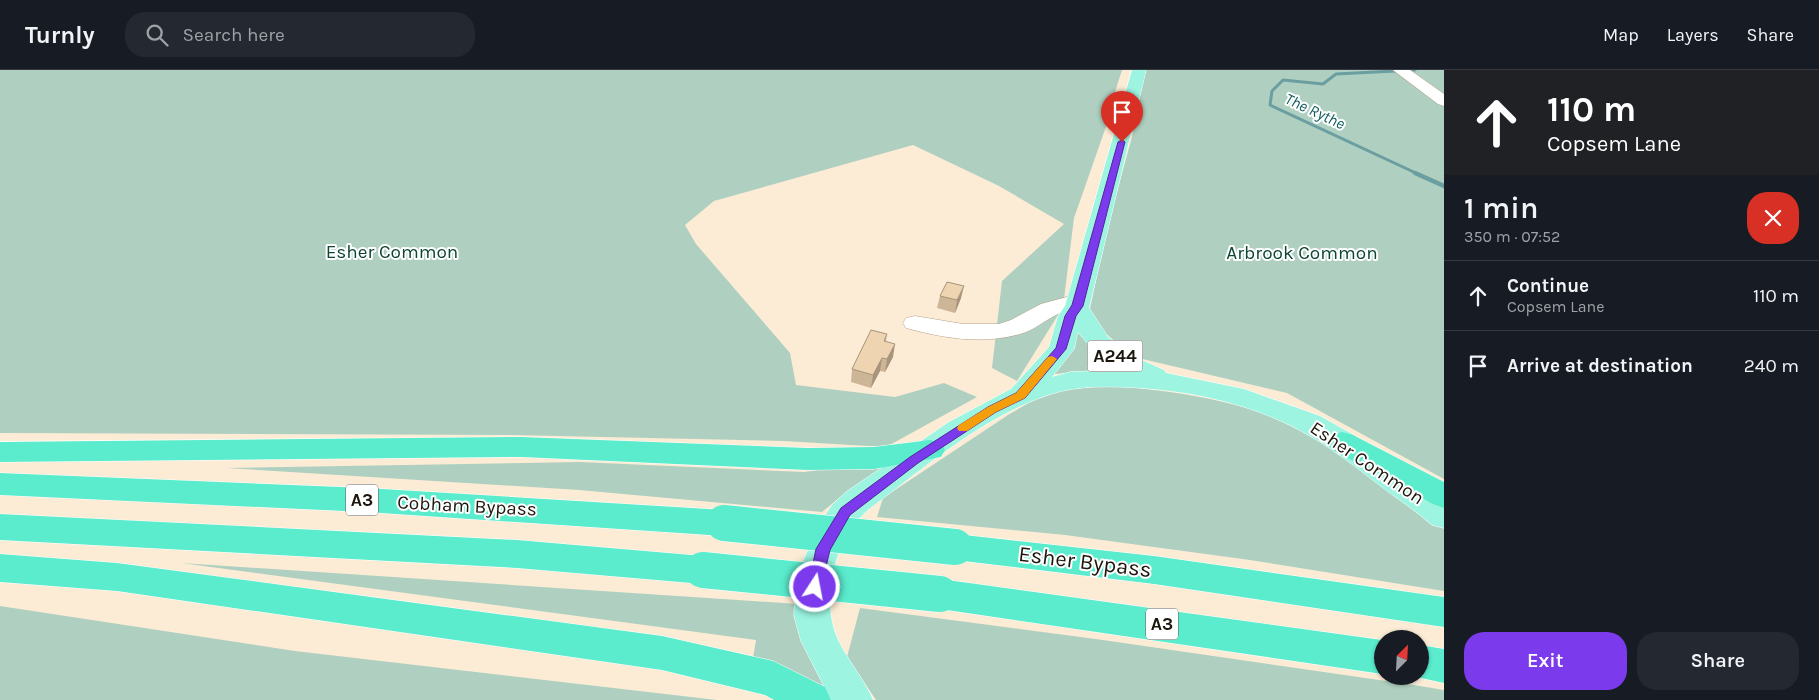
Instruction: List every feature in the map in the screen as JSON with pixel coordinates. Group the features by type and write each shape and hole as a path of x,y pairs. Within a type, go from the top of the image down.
{"highway":[{"path":"1342,442 1444,496"},
{"path":"0,452 521,446 874,458 930,450"},
{"name":"Cobham Bypass","path":"0,484 366,500 724,523"},
{"name":"Esher Bypass","path":"724,523 955,547 1173,573 1444,612"},
{"name":"A3","path":"0,528 507,554 703,570 940,594 1374,655"},
{"path":"0,568 127,578 662,653 773,679 811,700"},
{"path":"1429,664 1444,666"}],"main road":[{"name":"A244","path":"1020,396 1061,349 1070,316 1077,307 1139,70"},
{"name":"A244","path":"1077,307 1089,333 1106,350 1126,363 1172,384"},
{"name":"Esher Common","path":"853,700 817,634 812,606 823,549 845,512 930,450 992,410 1020,396 1053,384 1073,380 1133,379 1222,392 1275,408 1310,423 1342,442 1444,516"}],"street":[{"path":"1402,71 1444,101"},
{"path":"915,323 970,333 1010,329 1054,305 1077,307"}],"green space":[{"name":"Esher Common","path":"0,70 1122,70 1114,95 1115,101 1074,218 1063,307 1017,381 992,368 1002,281 1064,224 999,186 913,145 714,201 685,225 696,244 790,353 796,385 895,397 944,383 977,397 886,447 783,441 511,435 0,433"},
{"name":"Arbrook Common","path":"1144,70 1444,70 1444,479 1287,393 1134,357 1088,319 1105,235 1132,137"},
{"path":"1076,331 1126,372 1098,370 1053,373"},
{"path":"1096,384 1156,390 1247,408 1276,417 1304,429 1331,444 1370,470 1433,517 1444,529 1444,591 1250,560 1065,535 877,517 883,498 1008,415 1046,393"},
{"path":"580,462 804,472 839,467 889,465 849,490 822,512 579,490 226,468"},
{"path":"181,563 798,604 831,687 826,692 753,658 756,640"},
{"path":"0,606 295,651 717,700 0,700"},
{"path":"860,608 1103,640 1374,679 1374,685 1414,685 1444,690 1444,700 876,700 847,657"}],"building":[{"path":"947,282 964,286 957,300 940,296"},
{"path":"871,330 887,334 884,341 895,344 887,359 882,358 873,375 852,369"}],"waterway":[{"name":"The Rythe","path":"1415,70 1336,74 1323,84 1283,80 1272,91 1270,105 1418,174"},
{"name":"The Rythe","path":"1415,173 1444,186"}],"slow traffic":[{"path":"963,428 1020,396 1052,359"}],"route":[{"path":"815,587 823,549 845,512 914,460 992,410 1020,396 1061,349 1070,316 1078,306 1122,142"}]}
